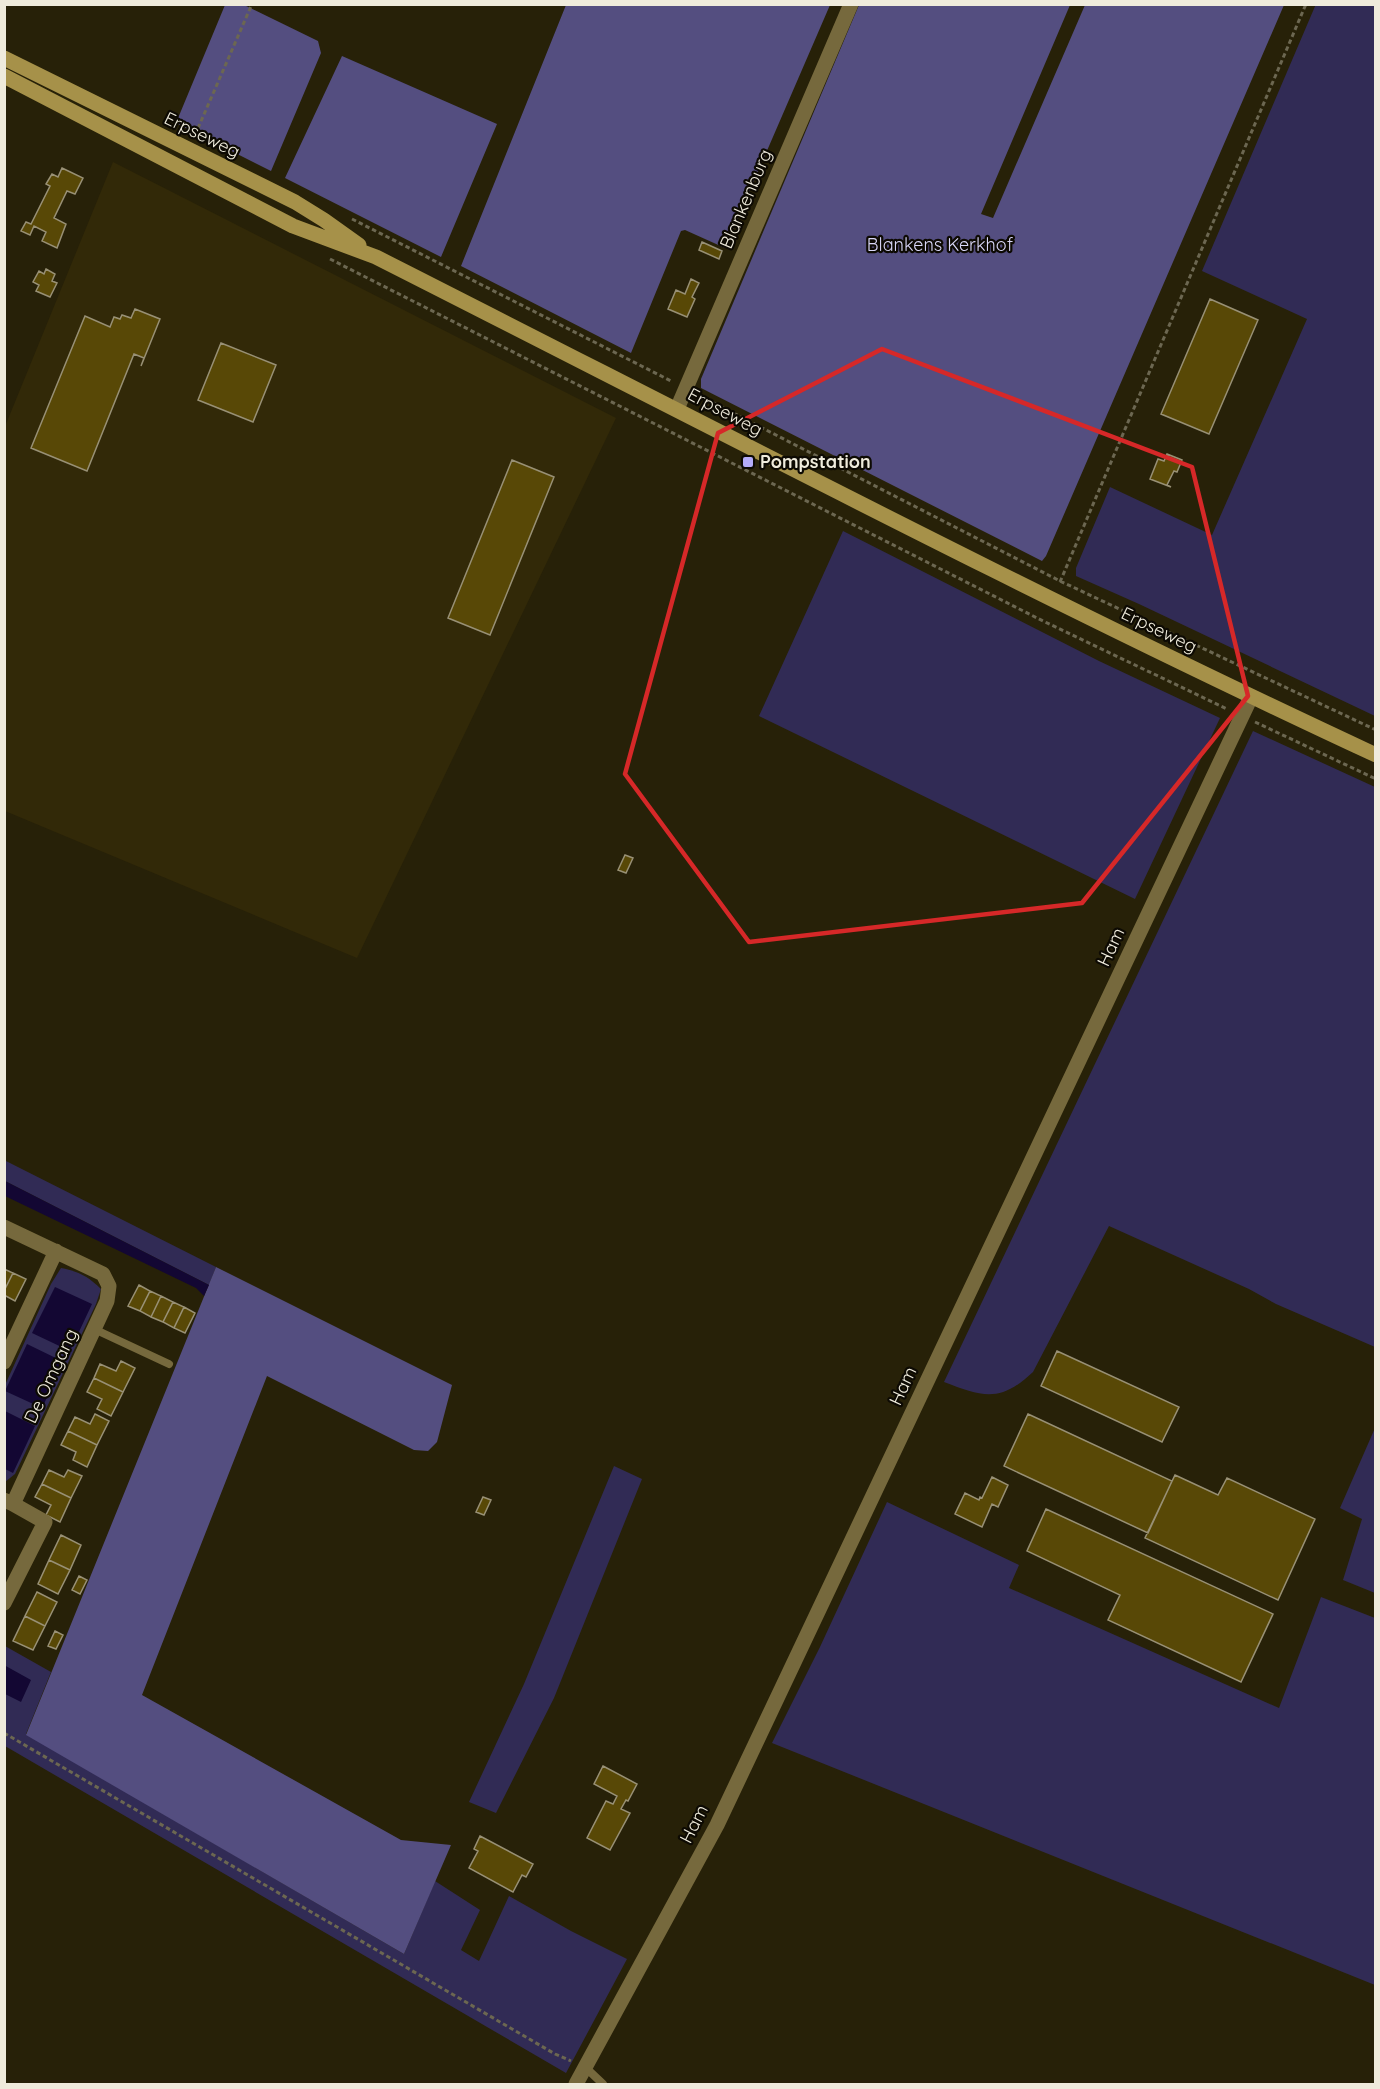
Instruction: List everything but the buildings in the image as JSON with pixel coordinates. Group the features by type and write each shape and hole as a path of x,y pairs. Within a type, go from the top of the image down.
{"main road":[{"name":"Erpseweg","path":"4,58 295,202 376,257"},
{"name":"Erpseweg","path":"4,76 293,226 376,257 1052,600 1376,755"}],"street":[{"name":"Blankenburg","path":"677,409 851,4"},
{"name":"Ham","path":"576,2085 717,1825 1251,697"},
{"name":"De Omgang","path":"4,1227 103,1274 109,1286 107,1301 9,1502 45,1522 4,1604"},
{"path":"4,1362 56,1251"}],"lane":[{"name":"De Omgang","path":"94,1329 169,1364"},
{"path":"585,2067 603,2085"}],"path":[{"path":"189,149 252,4"},
{"path":"1052,600 1306,4"},
{"name":"Erpseweg","path":"388,238 1060,581 1376,730"},
{"path":"368,277 667,432 1022,611 1376,779"},
{"path":"4,1733 555,2054 585,2067"}],"highlighted area":[{"path":"882,349 1192,467 1248,696 1082,903 749,942 625,774 718,433"}],"shaded area":[{"path":"1316,4 1375,5 1375,716 1076,576 1076,568 1110,487 1212,535 1307,319 1202,271"},
{"path":"113,162 616,418 357,958 5,811 4,429"},
{"path":"843,531 1099,661 1220,718 1135,899 759,716"},
{"path":"1253,731 1375,787 1375,1347 1276,1304 1249,1289 1109,1226 1033,1372 1011,1389 1001,1393 981,1394 944,1382"},
{"path":"4,1160 216,1267 209,1285 5,1181"},
{"path":"5,1181 209,1285 204,1296 196,1288 5,1196"},
{"path":"61,1268 83,1275 101,1289 15,1474 5,1482 5,1385 51,1284"},
{"path":"55,1287 92,1304 70,1351 32,1333"},
{"path":"27,1344 64,1362 42,1408 5,1391"},
{"path":"5,1411 35,1426 13,1473 5,1469"},
{"path":"1375,1428 1375,1593 1343,1580 1362,1519 1340,1508"},
{"path":"614,1466 642,1479 554,1698 496,1813 469,1802 524,1684"},
{"path":"887,1502 1019,1565 1009,1588 1279,1708 1321,1597 1375,1618 1375,1985 772,1743 820,1647"},
{"path":"5,1646 51,1672 26,1734 404,1954 435,1881 480,1910 461,1950 479,1961 509,1896 627,1959 566,2073 5,1746"},
{"path":"4,1665 31,1680 21,1702 5,1694"}],"green space":[{"path":"225,5 244,5 318,41 321,53 271,171 176,123"},
{"path":"566,5 830,5 725,248 685,230 681,231 631,353 461,266"},
{"name":"Blankens Kerkhof","path":"859,5 1070,5 981,214 993,218 1085,5 1284,5 1042,561 701,388 701,379"},
{"path":"342,56 497,124 441,257 285,178"},
{"path":"216,1267 452,1385 437,1442 428,1451 414,1450 267,1376 142,1695 401,1840 451,1845 404,1954 26,1735"}],"place":[{"name":"Pompstation","path":"748,462"}]}
